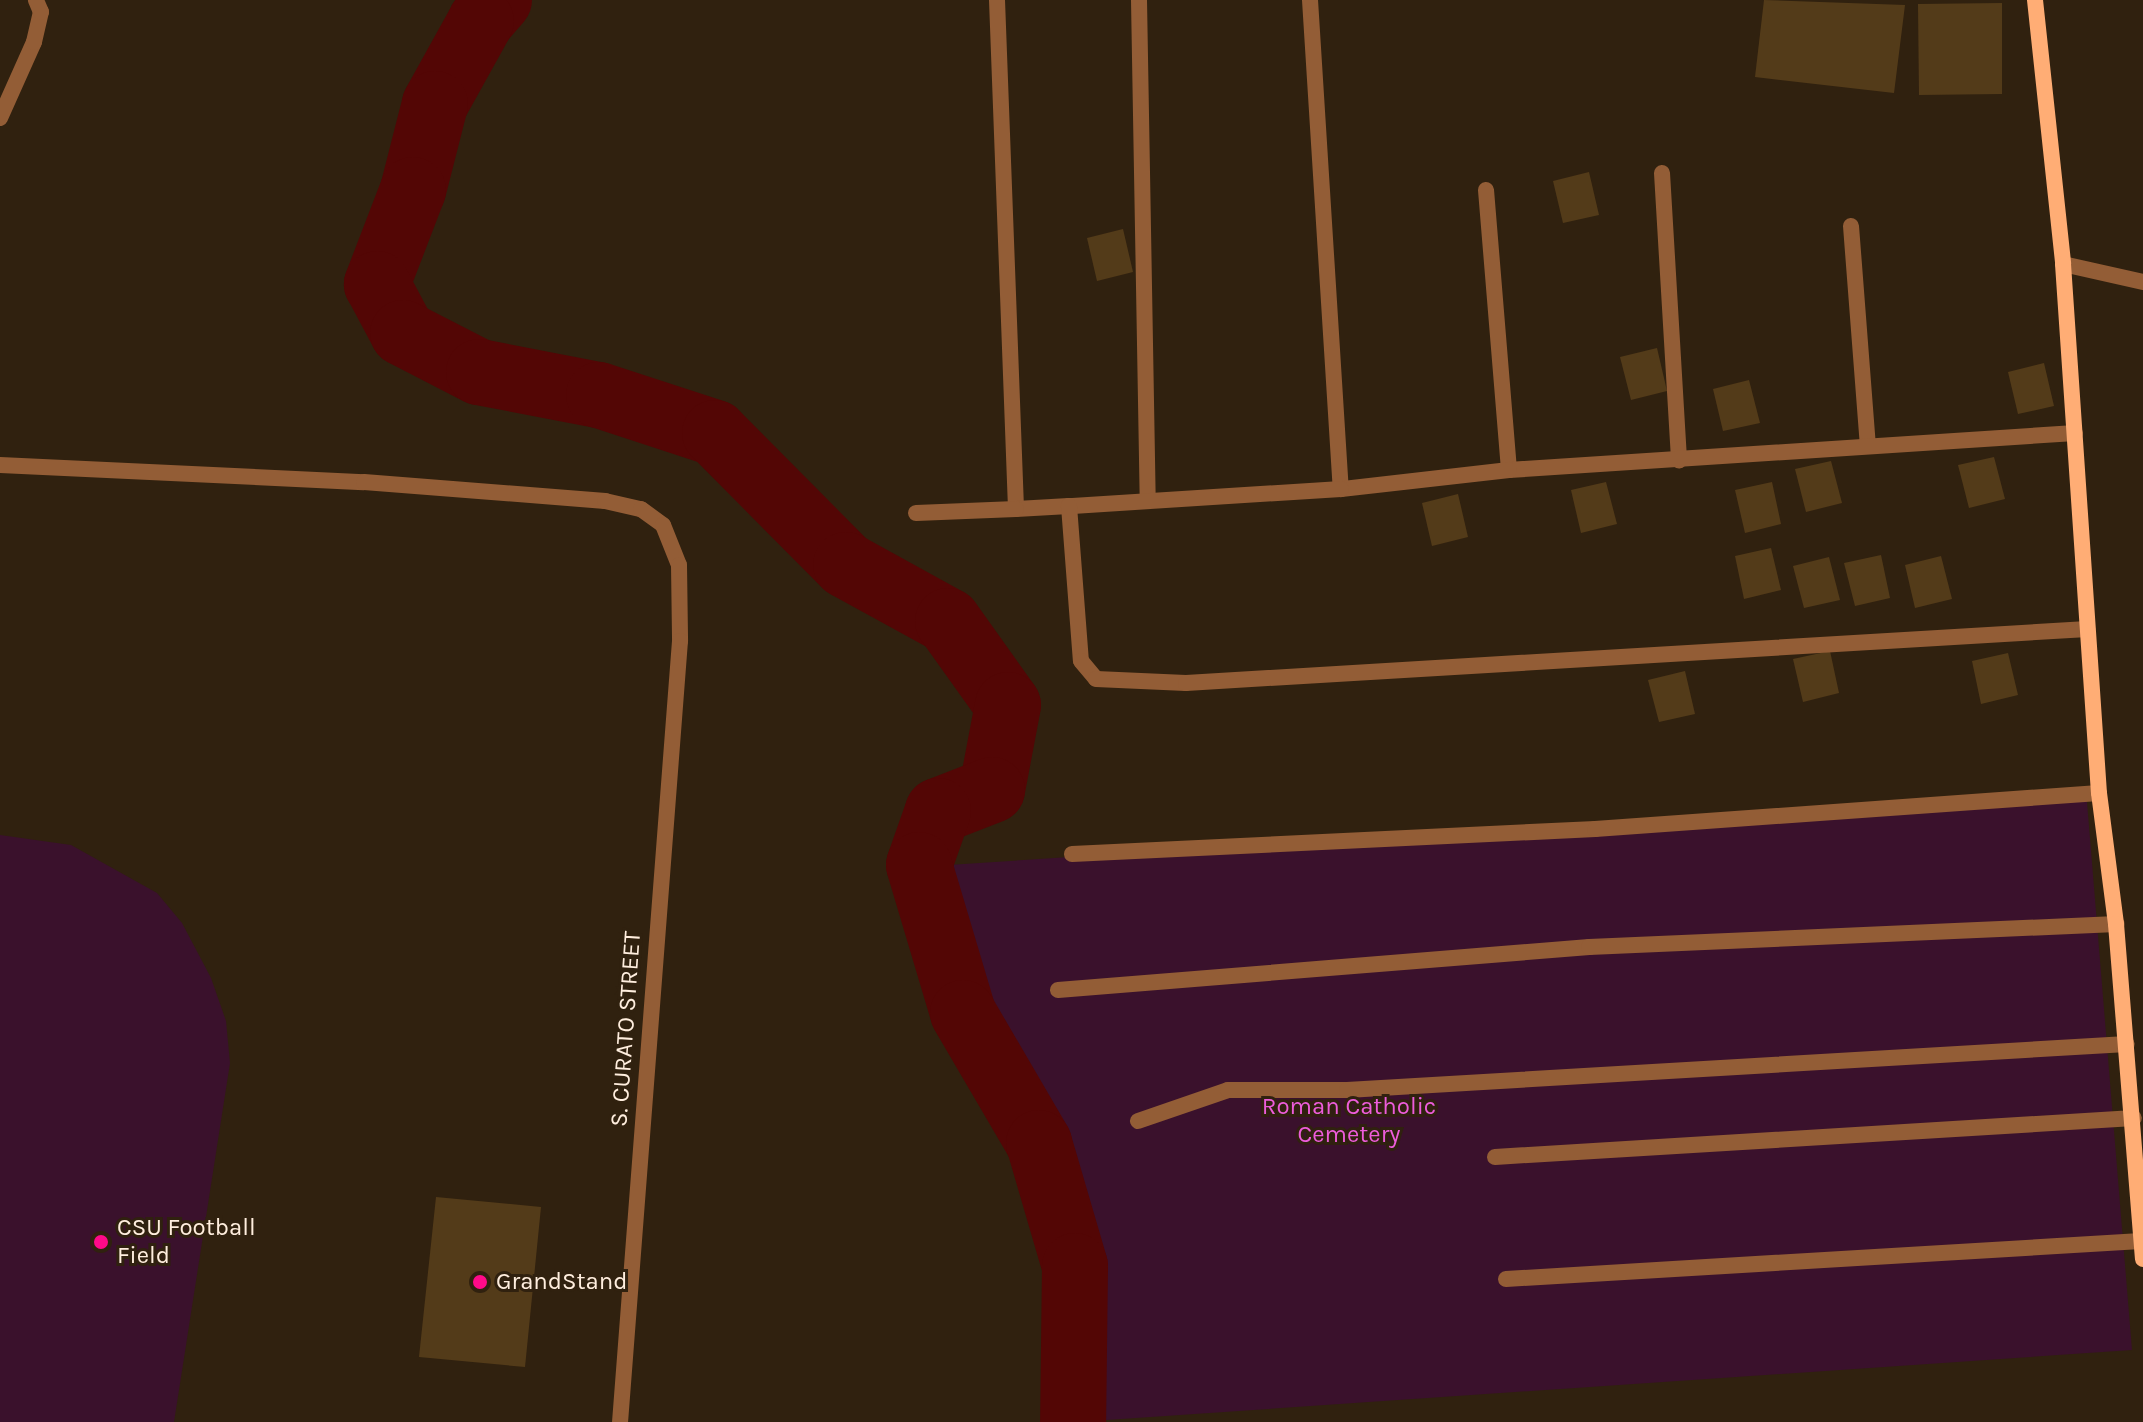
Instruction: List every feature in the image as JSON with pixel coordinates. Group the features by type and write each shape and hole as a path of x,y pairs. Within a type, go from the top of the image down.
{"main road":[{"path":"2035,0 2063,264 2099,793 2138,1116 2143,1259"}],"street":[{"path":"0,118 34,42 41,12 36,0"},
{"path":"997,0 1016,509"},
{"path":"1139,0 1148,499"},
{"path":"1310,0 1341,489"},
{"path":"1662,173 1679,460"},
{"path":"1486,190 1509,470"},
{"path":"1851,226 1868,445"},
{"path":"2063,264 2143,282"},
{"path":"916,513 1341,489 1509,470 2075,433"},
{"name":"S. CURATO STREET","path":"0,465 364,482 605,501 641,509 663,525 679,565 680,641 620,1422"},
{"path":"1069,506 1081,661 1096,679 1118,682 1186,683 2087,629"},
{"path":"1072,854 1595,829 2099,793"},
{"path":"1058,990 1589,947 2116,924"},
{"path":"1138,1121 1228,1090 1347,1090 2127,1044"},
{"path":"1495,1157 2138,1116"},
{"path":"1506,1279 2141,1241"}],"green space":[{"name":"Roman Catholic Cemetery","path":"2086,790 2132,1350 1077,1422 1096,1262 1054,1131 966,1004 933,866"},
{"name":"CSU Football Field","path":"0,835 71,845 157,893 182,923 211,978 226,1021 230,1063 174,1422 0,1422"}],"building":[{"path":"1764,0 1905,5 1894,93 1755,77"},
{"path":"2002,3 2002,94 1919,95 1918,4"},
{"path":"1589,172 1599,215 1563,223 1553,181"},
{"path":"1123,229 1133,272 1097,281 1087,238"},
{"path":"1657,348 1667,391 1631,400 1620,357"},
{"path":"2044,363 2054,406 2018,414 2008,372"},
{"path":"1749,380 1760,423 1723,431 1713,389"},
{"path":"1994,457 2005,499 1969,508 1958,465"},
{"path":"1831,461 1842,503 1806,512 1795,469"},
{"path":"1606,482 1617,524 1581,533 1571,490"},
{"path":"1772,482 1781,524 1745,533 1735,490"},
{"path":"1458,494 1468,537 1432,546 1422,503"},
{"path":"1771,548 1781,590 1744,599 1735,556"},
{"path":"1881,555 1890,598 1855,606 1844,563"},
{"path":"1941,556 1952,599 1915,608 1905,565"},
{"path":"1829,557 1840,600 1804,608 1793,566"},
{"path":"1830,651 1839,693 1803,702 1793,659"},
{"path":"2008,653 2018,695 1981,704 1972,661"},
{"path":"1685,671 1695,714 1659,722 1648,680"},
{"name":"GrandStand","path":"436,1197 541,1207 525,1367 419,1357"}],"waterway":[{"path":"499,0 481,21 435,104 413,190 377,284 403,333 479,372 599,395 715,433 846,565 948,621 1008,705 992,790 938,811 919,865 963,1013 1039,1143 1075,1266 1073,1422"}],"place":[{"name":"CSU Football Field","path":"101,1242"},
{"name":"GrandStand","path":"480,1282"}]}
